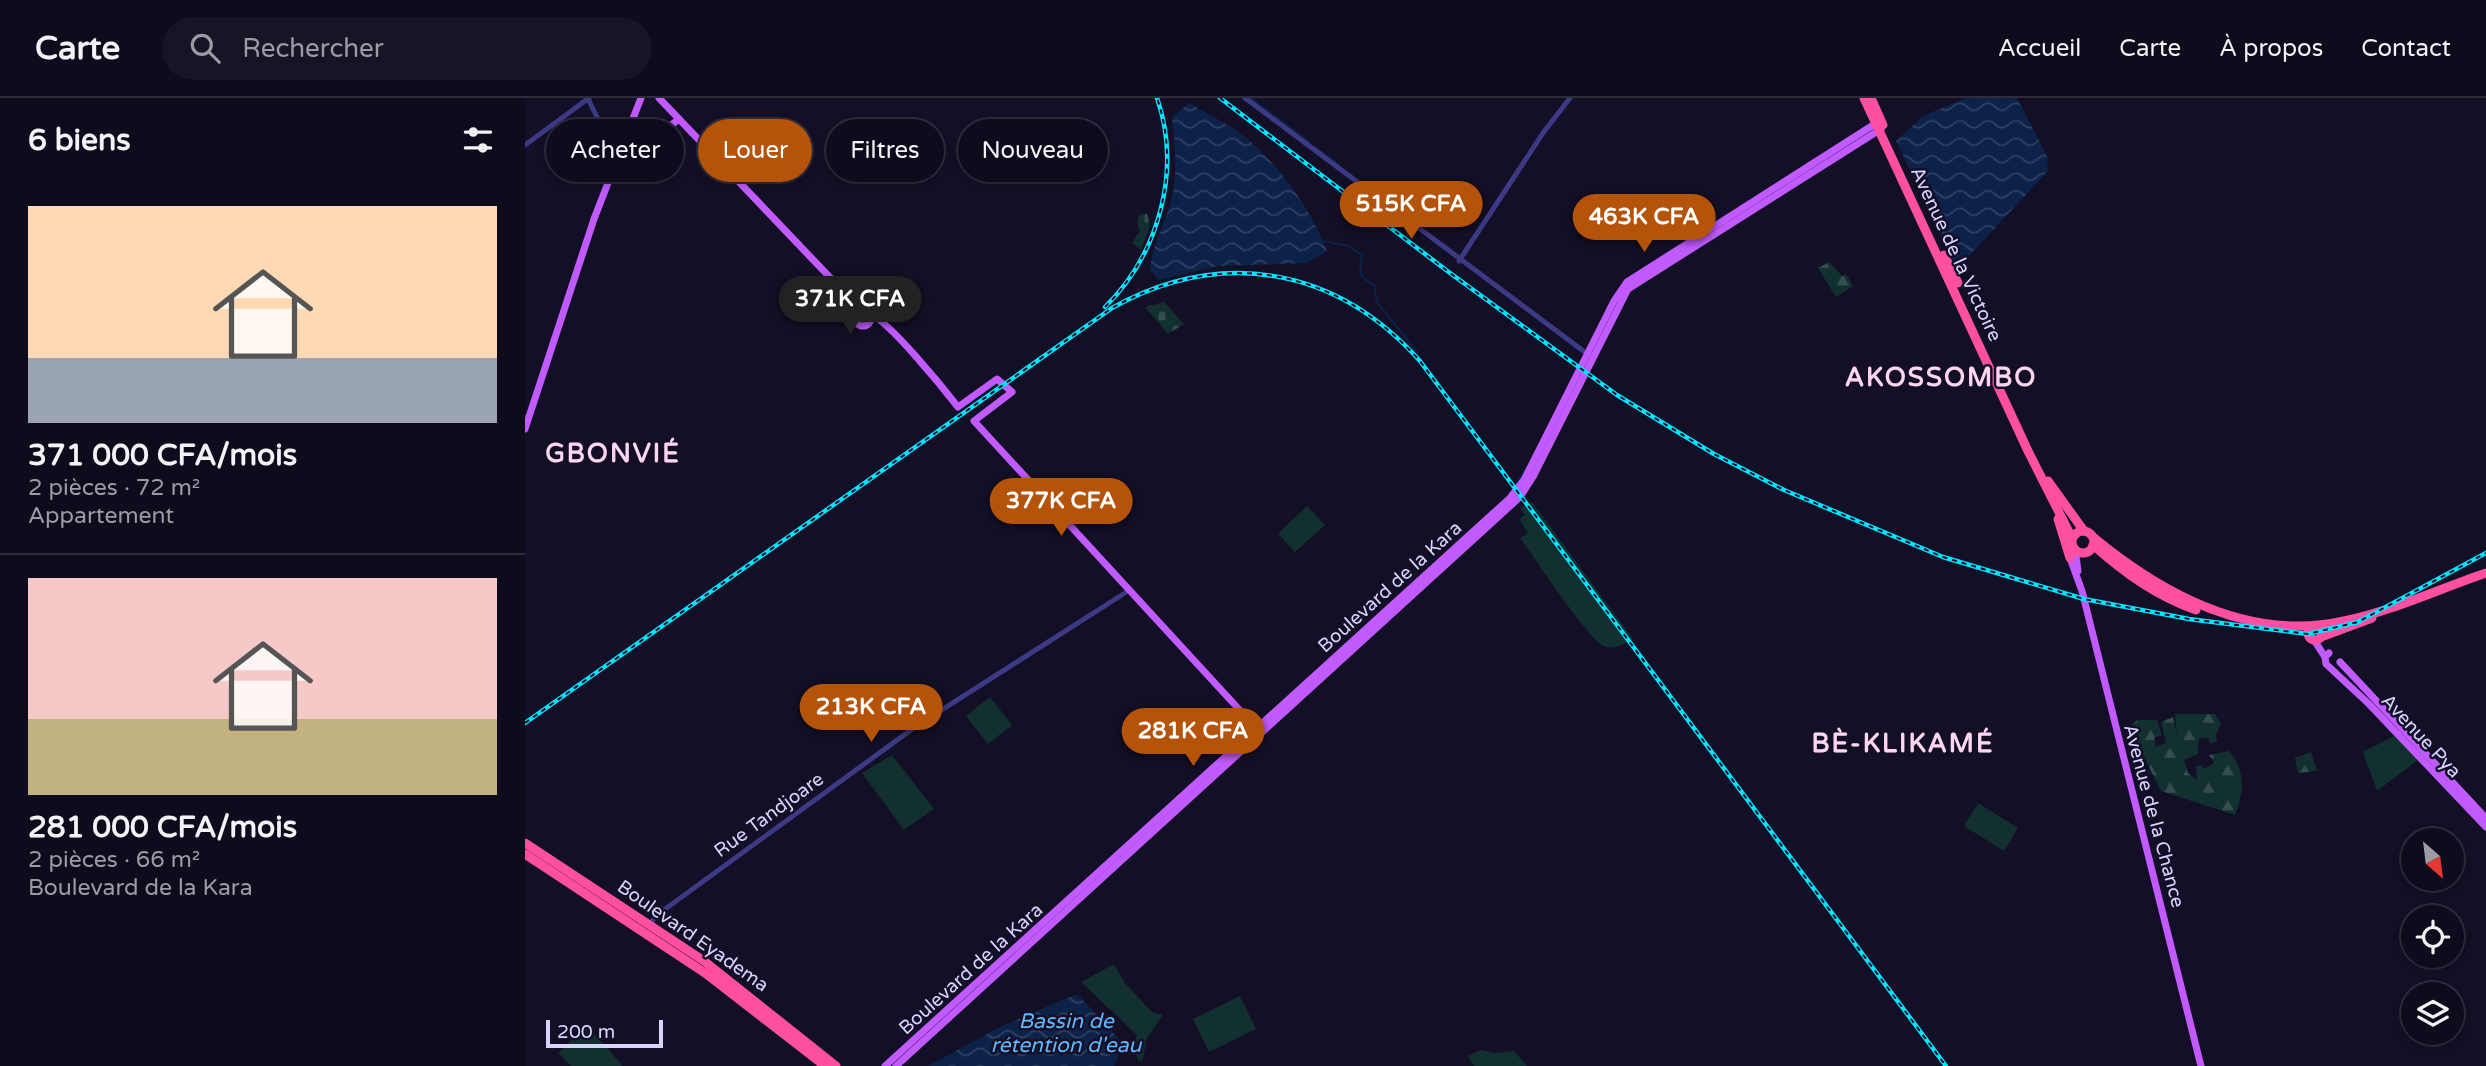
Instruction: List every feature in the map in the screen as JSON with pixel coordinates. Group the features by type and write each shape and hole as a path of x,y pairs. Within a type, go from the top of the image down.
{"highway":[{"name":"Avenue de la Victoire","path":"1864,98 1880,125 2048,480 2084,531"},
{"name":"Avenue de la Victoire","path":"1871,98 1880,125 2073,548"},
{"path":"2053,501 2073,548 2085,552 2093,541"},
{"path":"2073,548 2077,532 2084,531 2138,582 2175,603 2233,620 2316,635 2486,579"},
{"path":"2316,635 2356,618 2486,573"},
{"name":"Boulevard Eyadema","path":"525,843 530,856 744,992 836,1066"},
{"path":"646,928 825,1066"}],"main road":[{"path":"632,119 641,98"},
{"path":"659,98 679,119"},
{"path":"684,124 790,233 851,302 858,312 859,326 884,323"},
{"name":"Boulevard de la Kara","path":"896,1066 1523,489 1627,282 1880,125"},
{"path":"525,429 607,182"},
{"path":"858,312 871,315 884,323 958,407 997,379 1012,392 974,421 1259,731"},
{"path":"869,324 871,315"},
{"name":"Avenue de la Chance","path":"2073,548 2076,575 2201,1066"},
{"name":"Avenue Pya","path":"2316,635 2327,655 2326,664 2486,827"},
{"name":"Avenue Pya","path":"2327,655 2338,655 2340,662 2486,818"},
{"path":"2332,668 2340,662"},
{"name":"Boulevard de la Kara","path":"885,1066 1259,731"}],"street":[{"path":"525,145 589,98 598,119"},
{"path":"1245,98 1459,261 1590,356"},
{"path":"1459,261 1543,133 1570,98"},
{"name":"Rue Tandjoare","path":"646,928 915,727 1128,591"}],"green space":[{"path":"1147,213 1150,225 1141,250 1132,243 1140,231 1137,221 1139,215"},
{"path":"1829,262 1842,276 1846,274 1853,286 1836,297 1818,268"},
{"path":"1164,302 1184,324 1168,334 1145,307"},
{"path":"1532,502 1633,639 1616,647 1606,647 1588,631 1562,598 1520,538 1528,533 1519,519 1525,515 1520,508"},
{"path":"1307,506 1325,525 1295,552 1278,534"},
{"path":"990,697 1012,725 988,744 966,716"},
{"path":"2175,714 2215,714 2221,724 2216,735 2217,741 2211,744 2208,738 2199,738 2198,754 2184,760 2188,773 2197,780 2196,767 2201,765 2204,769 2214,763 2209,755 2229,751 2238,766 2242,782 2235,815 2161,791 2129,727 2137,720 2157,720 2162,735 2154,738 2156,747 2166,743 2161,722 2173,717 2177,736"},
{"path":"2396,735 2418,760 2377,791 2363,752"},
{"path":"2311,752 2317,771 2298,773 2295,758"},
{"path":"892,755 934,809 904,830 862,773"},
{"path":"1978,803 2018,828 2004,851 1964,826"},
{"path":"1114,964 1125,983 1152,1012 1163,1015 1147,1038 1142,1062 1138,1060 1134,1046 1137,1035 1081,982"},
{"path":"1240,996 1256,1029 1209,1052 1193,1019"},
{"path":"587,1026 621,1066 571,1066 558,1053"},
{"path":"1481,1050 1495,1053 1514,1051 1527,1066 1474,1066 1468,1056"}],"water":[{"path":"1966,98 2017,98 2047,156 2048,171 1957,269 1896,141 1923,116"},
{"path":"1190,103 1240,133 1259,149 1283,175 1304,204 1327,251 1307,263 1218,266 1158,280 1150,269 1174,188 1172,117"},
{"name":"Bassin de rétention d'eau","path":"1078,995 1124,1044 1114,1066 928,1066 1000,1027"}],"waterway":[{"path":"1251,98 1272,114"},
{"path":"1275,116 1308,141"},
{"path":"1314,146 1339,165"},
{"path":"1323,241 1348,246 1362,255 1361,274 1374,286 1377,302 1417,352"},
{"path":"1517,484 1526,467"}],"railway":[{"path":"1105,307 1124,286 1139,262 1152,237 1161,210 1167,154 1164,125 1157,98"},
{"path":"1220,98 1450,273 1617,395 1714,454 1784,490 1943,557 2084,599 2189,619 2308,634 2358,622 2486,553"},
{"path":"525,723 1112,308 1153,289 1195,277 1236,273 1276,276 1315,287 1352,304 1387,329 1420,361 1946,1066"}],"district":[{"name":"AKOSSOMBO","path":"1941,377"},
{"name":"GBONVIÉ","path":"613,453"},
{"name":"BÈ-KLIKAMÉ","path":"1903,743"}]}
